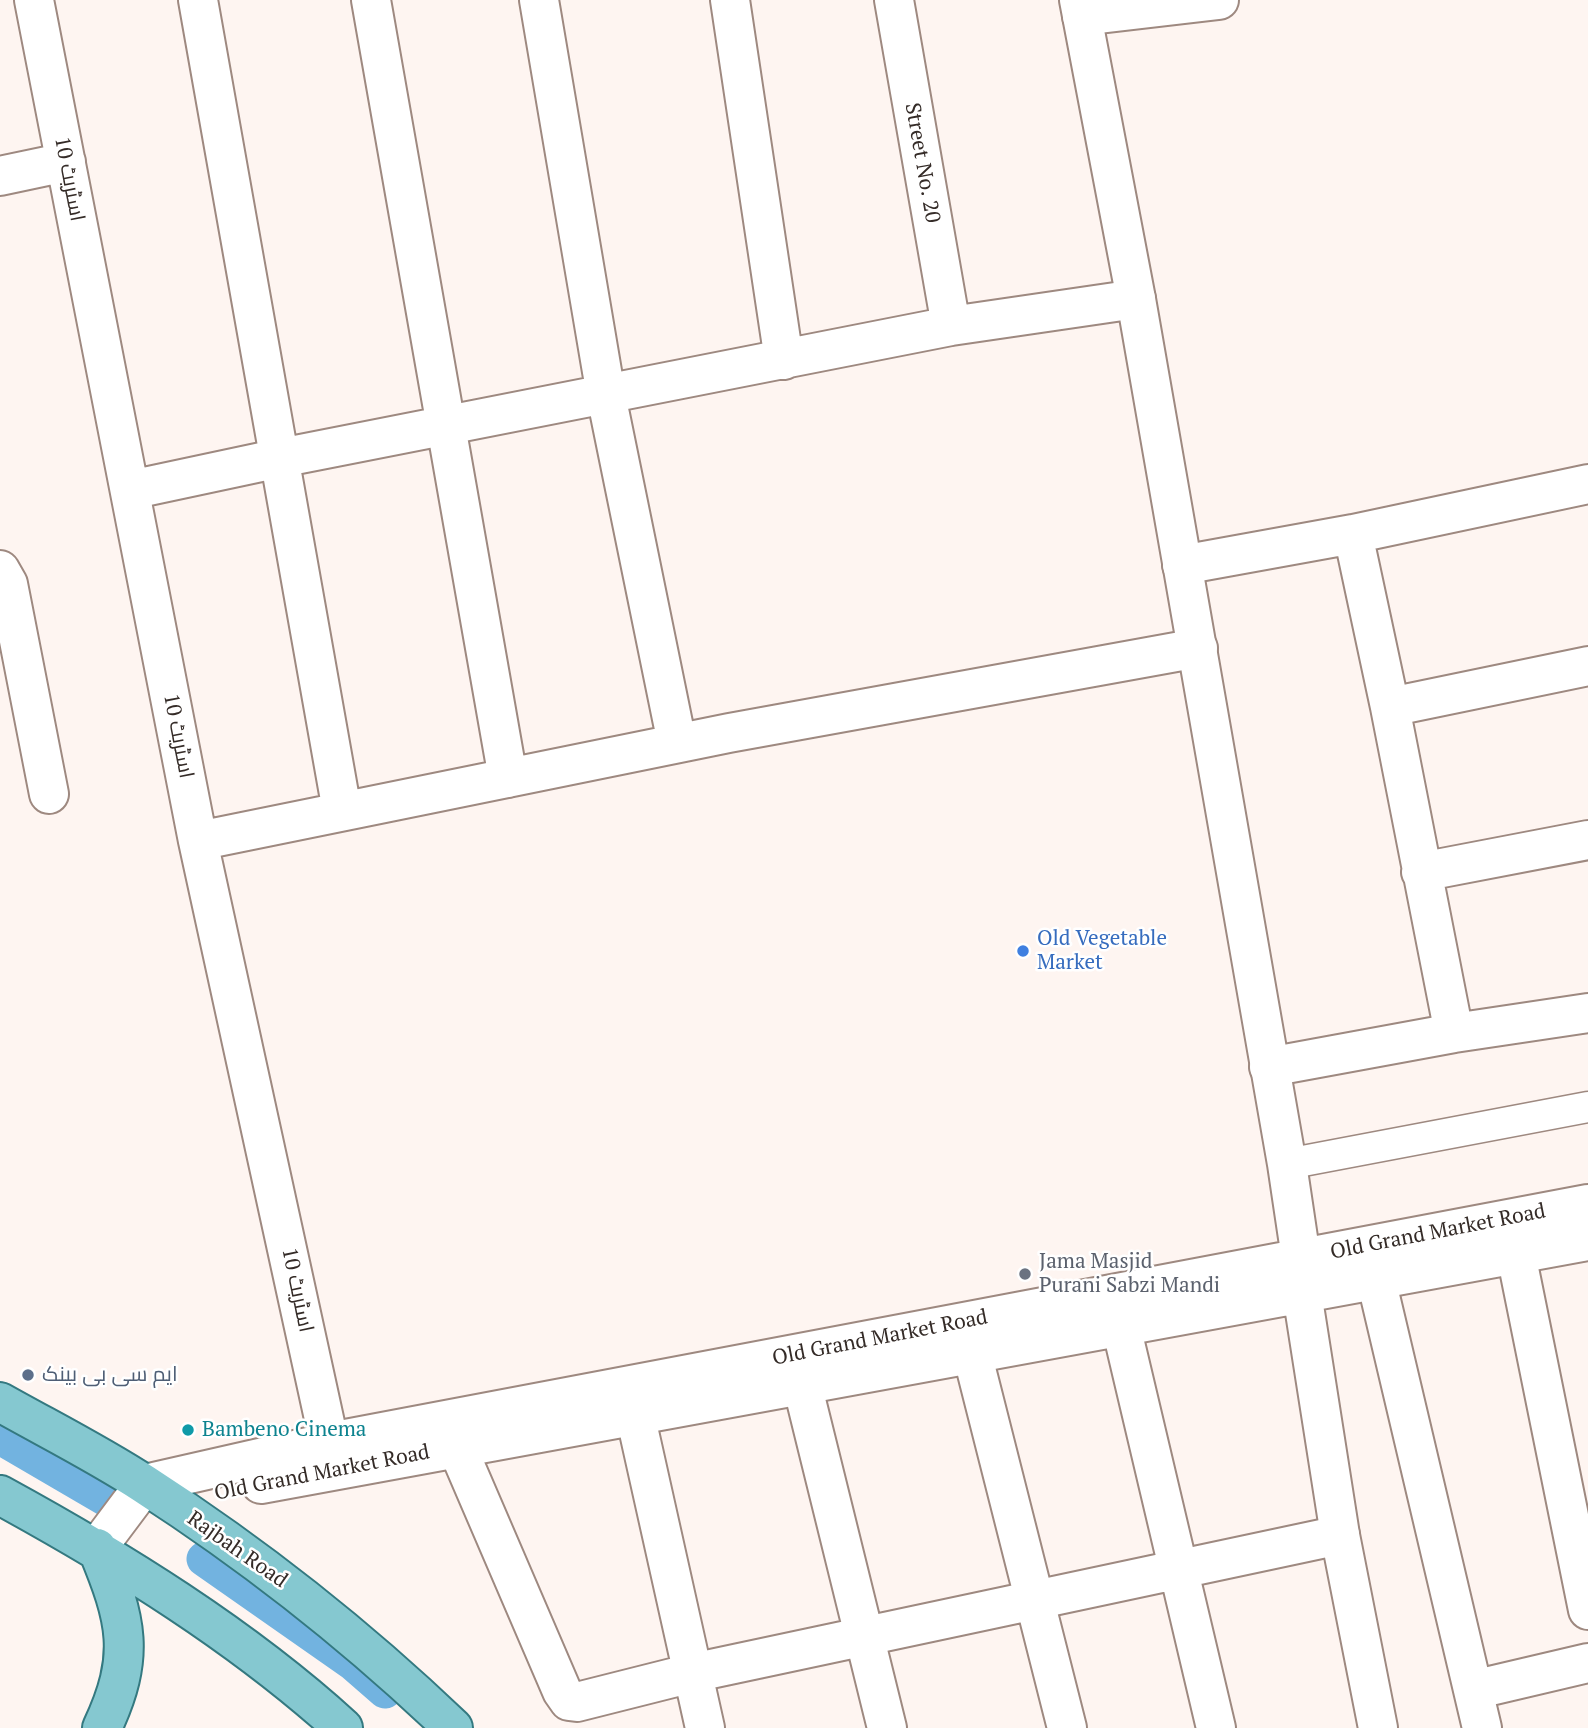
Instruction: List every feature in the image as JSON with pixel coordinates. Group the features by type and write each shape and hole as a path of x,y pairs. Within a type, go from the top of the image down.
{"main road":[{"name":"Rajbah Road","path":"0,1402 157,1494 290,1586 397,1675 453,1728"},
{"path":"0,1496 97,1548 243,1649 343,1728"},
{"path":"97,1548 118,1597 126,1644 119,1691 102,1728"}],"street":[{"name":"اسٹریٹ 10","path":"34,0 198,841 333,1455"},
{"path":"198,0 341,811"},
{"path":"371,0 444,427 508,778"},
{"path":"539,0 606,395 677,743"},
{"path":"730,0 784,360"},
{"name":"Street No. 20","path":"894,0 951,327"},
{"path":"1219,0 1081,8 1198,648 1287,1164 1340,1535 1378,1728"},
{"path":"0,176 66,162"},
{"path":"130,490 280,458 951,327 1136,299"},
{"path":"1182,565 1353,534 1588,484"},
{"path":"1353,534 1454,1032"},
{"path":"0,570 8,584 13,682 49,794"},
{"path":"198,841 677,743 1198,648"},
{"path":"1390,707 1588,666"},
{"path":"1421,872 1588,841"},
{"path":"1269,1067 1454,1032 1588,1013"},
{"path":"1287,1164 1588,1107"},
{"name":"Old Grand Market Road","path":"333,1455 457,1447 1121,1326 1301,1275 1588,1204"},
{"name":"Old Grand Market Road","path":"97,1548 157,1494 333,1455 1301,1275 1376,1279 1588,1241"},
{"path":"1516,1254 1588,1610"},
{"path":"1376,1279 1482,1728"},
{"path":"1121,1326 1216,1728"},
{"path":"972,1353 1067,1728"},
{"path":"802,1384 887,1728"},
{"path":"635,1415 705,1728"},
{"path":"457,1447 556,1679 569,1701 577,1702 692,1673 1340,1535"},
{"path":"1473,1690 1588,1663"}],"waterway":[{"path":"0,1437 106,1499"},
{"path":"204,1559 354,1664 385,1691"}],"place":[{"name":"Old Vegetable Market","path":"1023,951"},
{"name":"Jama Masjid Purani Sabzi Mandi","path":"1025,1274"},
{"name":"ایم سی بی بینک","path":"28,1375"},
{"name":"Bambeno Cinema","path":"188,1430"}]}
